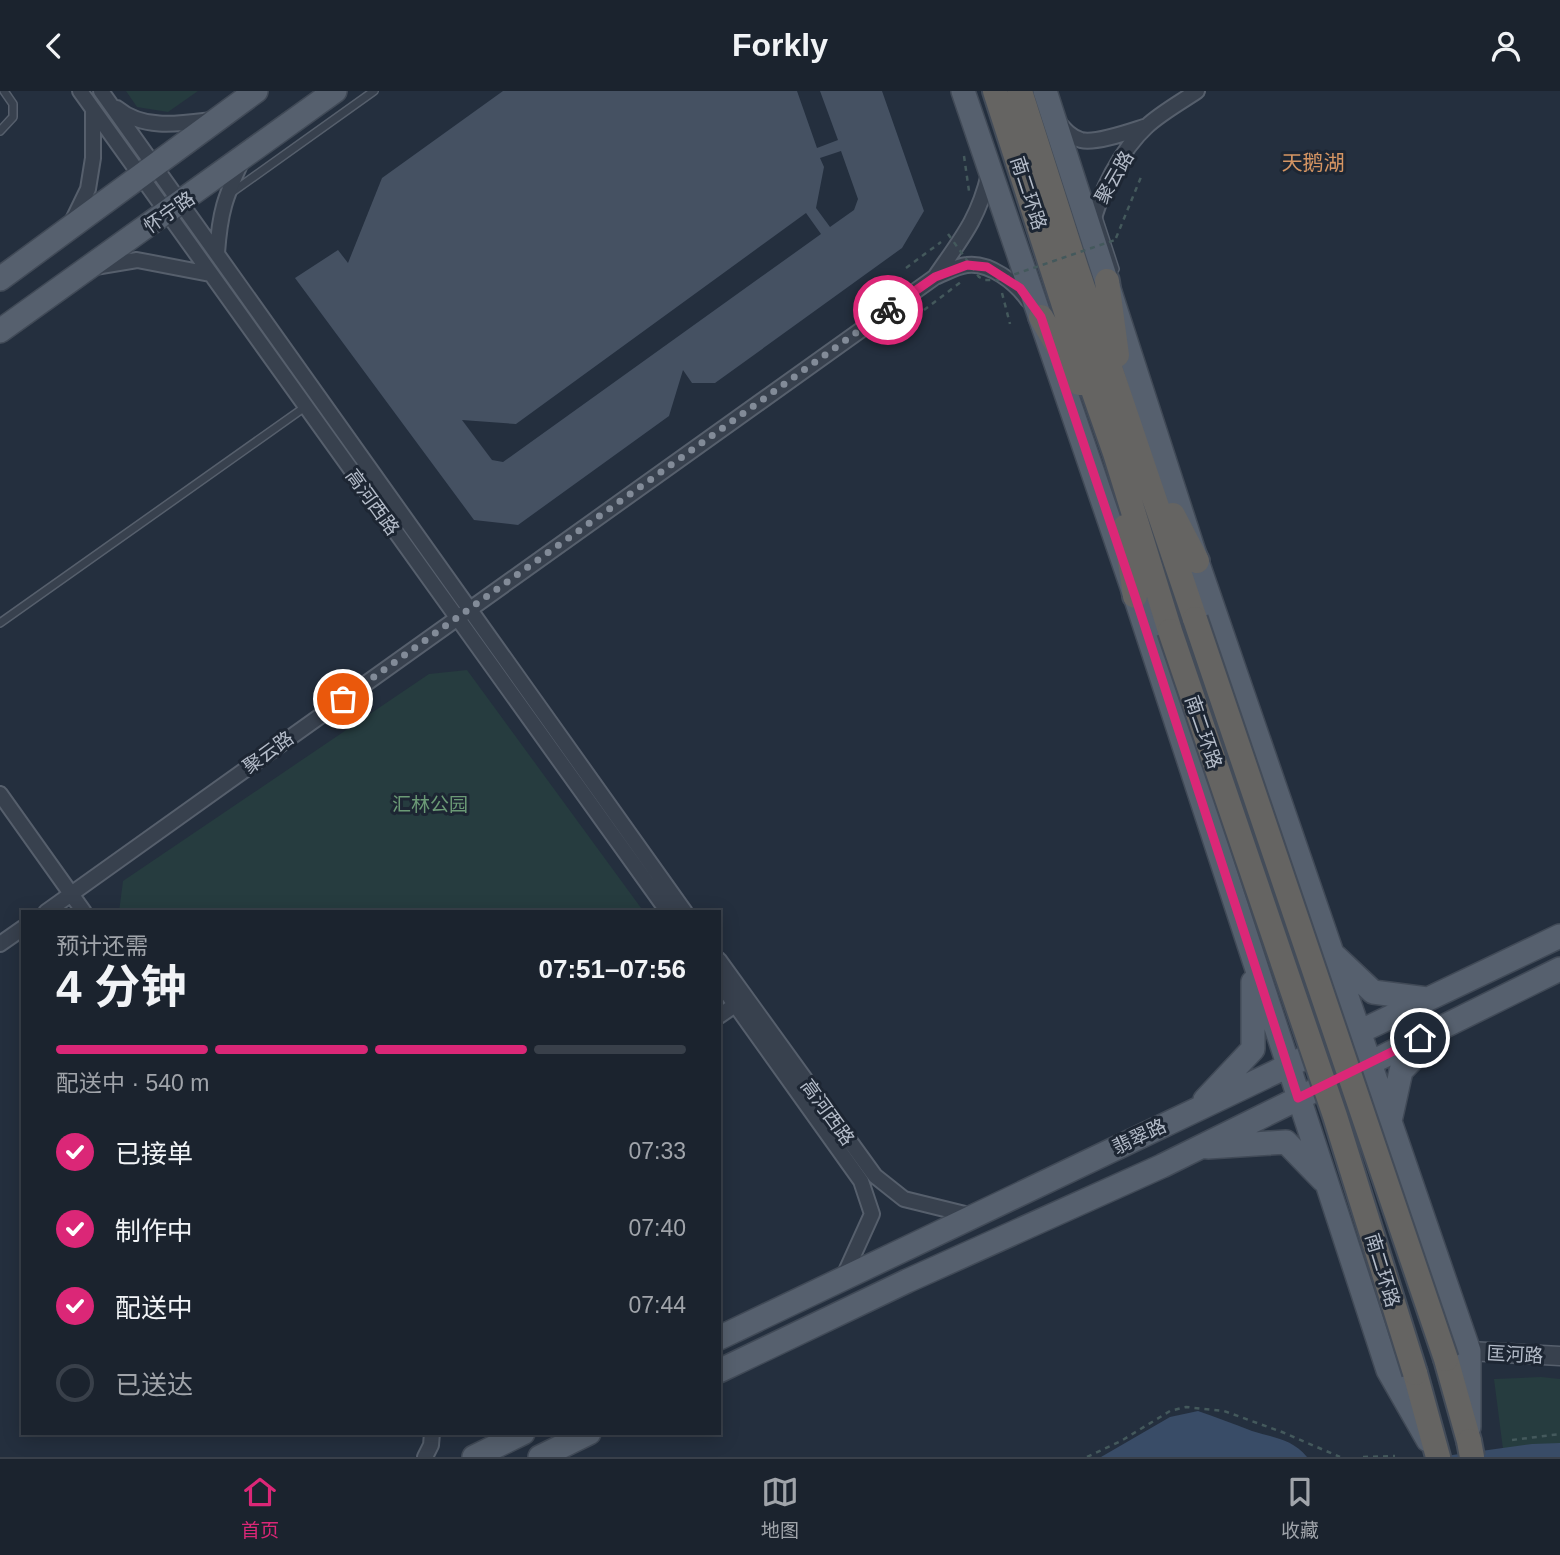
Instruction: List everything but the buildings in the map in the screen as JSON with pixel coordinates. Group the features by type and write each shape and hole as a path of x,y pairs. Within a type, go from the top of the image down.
{"highway":[{"name":"南二环路","path":"995,91 1115,453 1170,631 1335,1116 1438,1456"},
{"name":"南二环路","path":"1020,91 1076,267 1446,1359 1471,1449"},
{"path":"1107,281 1129,424 1197,561"},
{"path":"1041,317 1105,428"},
{"path":"1115,453 1135,596"}],"main road":[{"path":"0,279 256,91"},
{"name":"怀宁路","path":"0,331 335,91"},
{"path":"963,91 1135,596 1388,1370 1438,1456"},
{"path":"1045,91 1059,116 1092,213 1107,281 1197,561 1469,1351 1471,1449"},
{"name":"翡翠路","path":"721,1337 1560,936"},
{"path":"1332,953 1373,992 1427,999"},
{"path":"1195,1109 1254,1049 1253,960"},
{"name":"翡翠路","path":"721,1370 907,1281 1198,1148 1560,969"},
{"path":"1390,1121 1401,1071 1445,1026"},
{"path":"1198,1148 1286,1142 1328,1185"},
{"path":"474,1457 519,1435"},
{"path":"540,1457 585,1435"}],"street":[{"name":"高河西路","path":"80,91 148,170"},
{"name":"聚云路","path":"1092,213 1120,161 1147,126 1197,91"},
{"name":"高河西路","path":"104,96 148,170 175,208 210,274 667,910"},
{"path":"104,96 128,117 156,123 171,125 216,119"},
{"path":"68,230 88,189 93,158 93,109"},
{"name":"聚云路","path":"1059,116 1073,141 1117,135 1147,126"},
{"path":"218,253 220,216 225,197 243,158"},
{"path":"935,277 970,228 983,198 990,169"},
{"name":"高河西路","path":"175,208 218,253 684,910"},
{"path":"90,268 137,260 210,274"},
{"path":"935,277 967,265 987,267 1020,288 1041,317"},
{"name":"聚云路","path":"49,910 935,277"},
{"path":"0,794 83,910"},
{"path":"0,944 21,929"},
{"name":"高河西路","path":"721,963 875,1176 904,1199 973,1216"},
{"name":"高河西路","path":"721,985 861,1181 872,1214 842,1279"},
{"path":"721,1015 735,1005"},
{"name":"匡河路","path":"1469,1351 1560,1356"},
{"path":"425,1457 432,1445 432,1435"}],"lane":[{"path":"0,131 13,117 13,104 4,91"},
{"path":"225,197 374,91"},
{"path":"0,623 305,407"}],"path":[{"path":"964,156 969,187 968,199"},
{"path":"948,234 979,277 998,280 1115,240 1141,177"},
{"path":"906,268 934,248 954,225"},
{"path":"908,322 964,280"},
{"path":"998,280 1010,324"},
{"path":"1087,1457 1121,1441 1170,1411 1185,1407 1224,1411 1340,1457"},
{"path":"1512,1440 1560,1434"},
{"path":"1363,1457 1395,1456"}],"green space":[{"path":"126,91 198,91 168,112 137,107"},
{"name":"汇林公园","path":"467,670 643,910 119,910 123,881 429,674"},
{"path":"1494,1379 1560,1379 1560,1457 1504,1457"}],"water":[{"path":"1198,1411 1288,1442 1307,1457 1101,1457 1170,1417"},
{"path":"1560,1443 1560,1457 1438,1457 1532,1444"}],"way so far":[{"path":"343,699 888,310"}],"district":[{"name":"天鹅湖","path":"1313,163"}],"route":[{"path":"888,310 935,277 967,265 987,267 1020,288 1041,317 1298,1098 1420,1038"}]}
